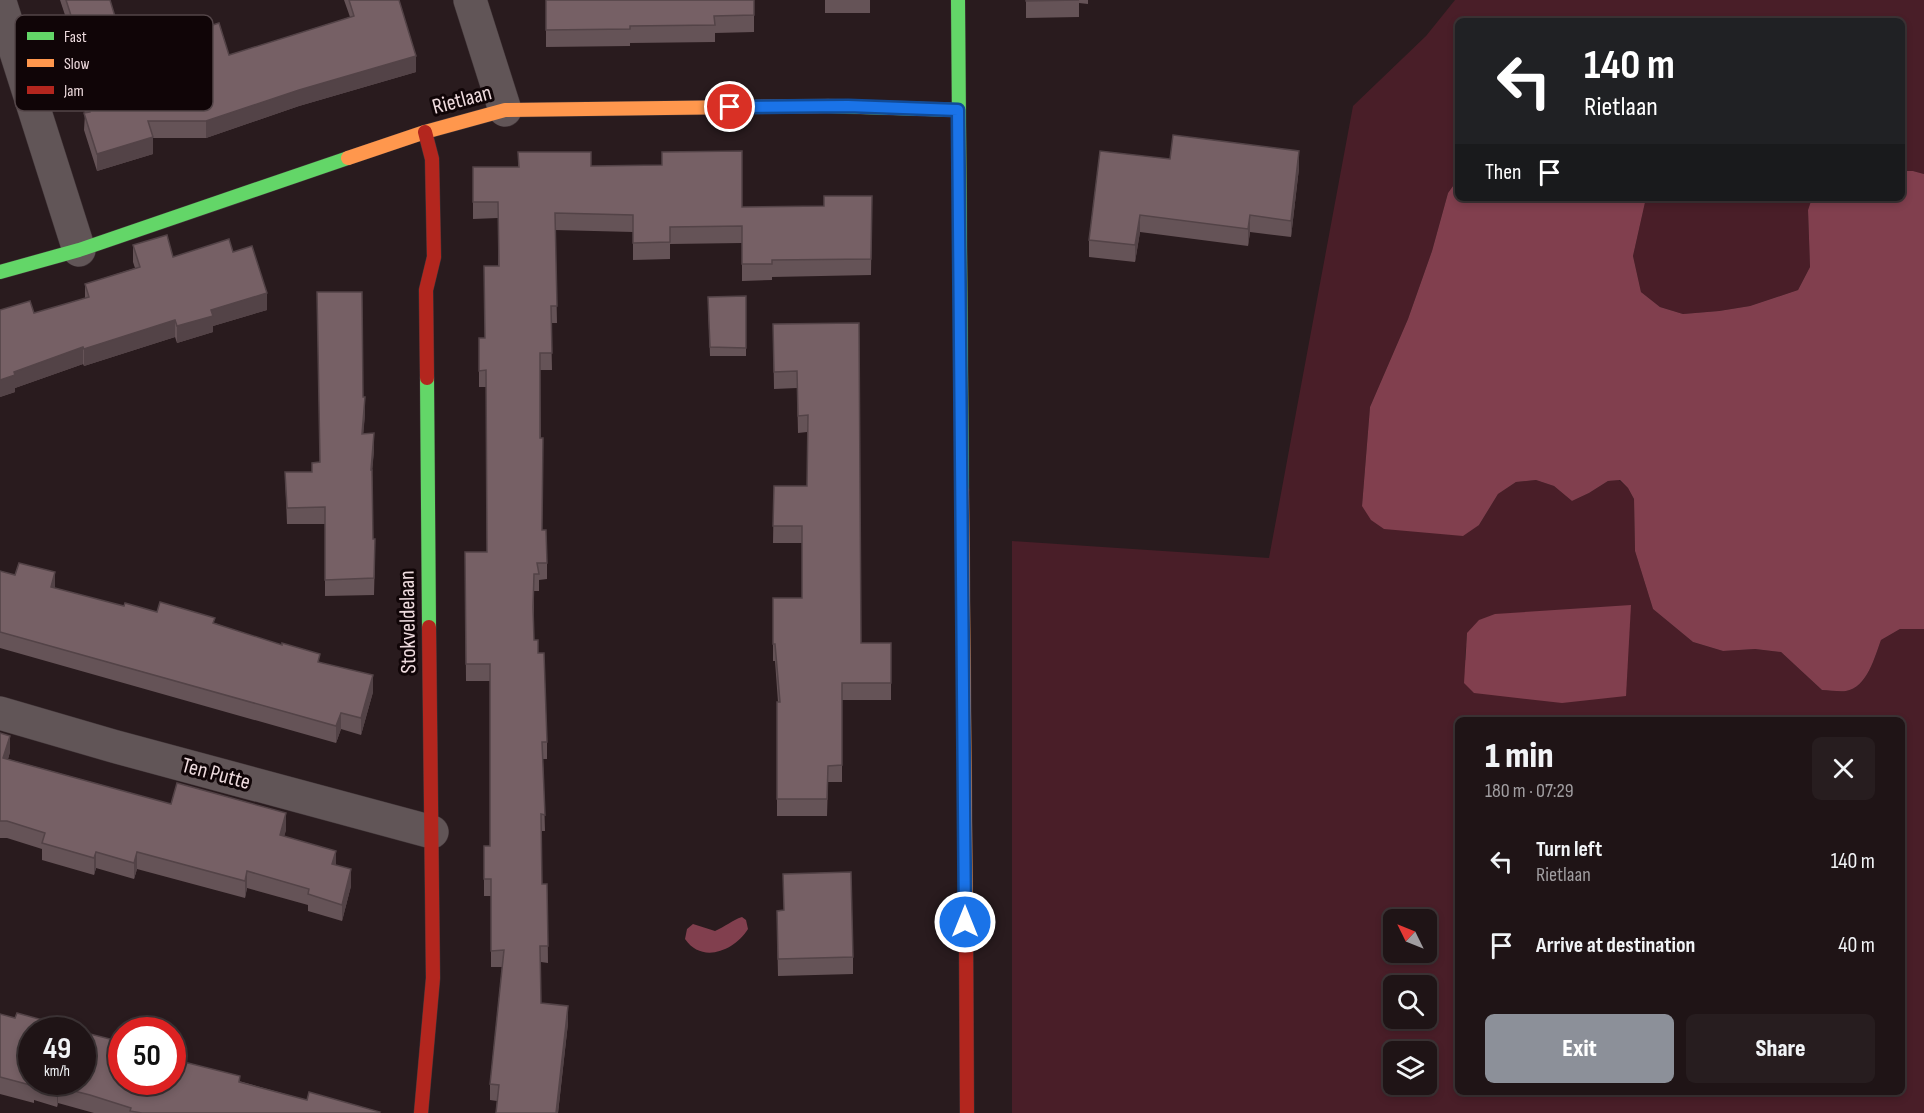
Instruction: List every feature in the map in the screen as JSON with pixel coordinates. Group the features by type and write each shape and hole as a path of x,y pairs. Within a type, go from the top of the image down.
{"street":[{"path":"470,0 505,110"},
{"path":"958,0 967,1113"},
{"path":"0,2 15,49"},
{"name":"Rietlaan","path":"0,272 79,250 424,132 505,110 848,106 958,110"},
{"path":"35,111 79,250"},
{"name":"Stokveldelaan","path":"421,1113 433,978 426,290 434,257 432,159 424,132"},
{"name":"Ten Putte","path":"0,713 113,746 432,832"}],"shaded area":[{"path":"1455,0 1924,0 1924,174 1905,171 1905,18 1455,18 1455,183 1448,193 1432,251 1408,319 1370,407 1362,506 1479,525 1498,494 1516,482 1536,480 1554,486 1572,501 1608,481 1619,480 1628,488 1634,499 1635,551 1653,609 1693,642 1723,651 1755,649 1781,652 1822,690 1853,689 1865,678 1881,640 1900,629 1924,629 1924,1113 1012,1113 1012,541 1269,558 1353,106 1426,36","holes":["1467,633 1626,695 1465,660"]},
{"path":"1905,171 1924,174 1924,629 1900,629 1881,640 1865,678 1853,689 1822,690 1781,652 1755,649 1723,651 1693,642 1653,609 1635,551 1634,499 1620,480 1608,481 1572,501 1554,486 1536,480 1516,482 1498,494 1479,525 1463,536 1384,529 1371,520 1362,506 1370,407 1408,319 1432,251 1448,193 1455,183 1455,201 1645,201 1633,256 1641,292 1660,307 1683,314 1750,306 1798,290 1810,267 1808,210 1811,201 1905,201"},
{"path":"1645,201 1811,201 1808,210 1810,267 1798,290 1750,306 1683,314 1660,307 1641,292 1633,256"},
{"path":"1631,605 1626,696 1562,703 1474,693 1464,683 1467,633 1479,620 1495,614"},
{"path":"742,917 746,920 748,929 735,943 718,952 700,951 692,947 685,939 687,929 693,924 715,931"}],"building":[{"path":"66,0 110,0 115,15 71,15"},
{"path":"349,0 399,0 416,56 299,90 206,121 148,121 153,137 97,154 84,113 213,111 213,25 219,23 229,55 354,16"},
{"path":"546,0 754,0 754,15 714,16 715,25 546,30"},
{"path":"1026,0 1079,0 1026,1"},
{"path":"1173,135 1299,151 1291,221 1250,215 1248,229 1140,215 1135,245 1089,240 1100,151 1170,159"},
{"path":"742,151 742,207 824,206 824,196 872,196 871,259 772,260 772,264 742,264 742,226 670,227 670,242 633,243 633,215 555,213 557,306 551,306 552,353 540,353 540,438 543,438 542,530 546,530 547,563 537,563 539,574 534,574 533,607 534,640 538,640 538,653 544,653 547,742 542,742 545,815 541,814 542,884 547,884 548,946 540,946 541,1003 568,1006 556,1113 496,1113 499,1085 490,1084 504,950 491,951 491,879 484,879 484,846 490,846 490,664 466,664 465,552 487,552 486,370 479,371 479,338 485,338 484,266 499,266 498,202 473,202 473,167 519,167 518,152 591,152 591,166 662,165 662,152"},
{"path":"167,235 173,257 229,239 233,252 252,246 267,293 211,310 213,316 177,326 175,320 84,349 83,347 14,372 15,375 0,380 0,310 30,301 34,313 89,297 85,284 140,267 133,245"},
{"path":"317,292 362,292 363,397 365,397 362,434 374,433 371,470 373,539 375,539 374,578 325,580 325,507 287,508 285,472 312,472 312,463 320,462"},
{"path":"746,296 746,348 710,347 708,297"},
{"path":"859,323 861,643 891,643 891,683 842,683 842,765 828,766 827,799 777,799 777,702 780,702 775,644 773,644 773,598 802,598 802,526 773,526 774,486 807,486 808,415 798,416 797,371 774,372 773,324"},
{"path":"19,563 55,572 51,587 157,612 160,602 215,618 213,623 282,645 282,643 320,654 318,662 373,675 361,718 341,713 336,726 0,632 0,571 15,575"},
{"path":"0,733 10,736 3,758 171,804 177,783 286,813 280,835 336,851 332,864 351,869 342,905 308,894 309,889 247,871 245,881 137,852 134,863 96,852 94,858 42,843 45,833 7,821 0,821"},
{"path":"851,872 853,957 778,959 777,911 784,910 783,874"},
{"path":"17,1013 32,1017 18,1017 18,1082 0,1077 0,1014 15,1018"},
{"path":"96,1036 108,1038 108,1095 186,1095 186,1062 240,1076 239,1082 307,1100 309,1092 380,1112 142,1113 130,1111 131,1108 90,1095 96,1095"}],"traffic: fast":[{"path":"958,0 962,490"},
{"path":"828,106 958,110"},
{"path":"0,272 79,250 348,158"},
{"path":"427,378 429,627"}],"traffic: slow":[{"path":"348,158 425,132 505,110 828,106"},
{"path":"962,490 966,930"}],"traffic: jam":[{"path":"425,132 432,159 434,257 426,290 427,378"},
{"path":"421,1113 433,978 429,627"},
{"path":"966,930 967,1113"}],"route":[{"path":"730,107 848,106 958,110 965,922"}]}
